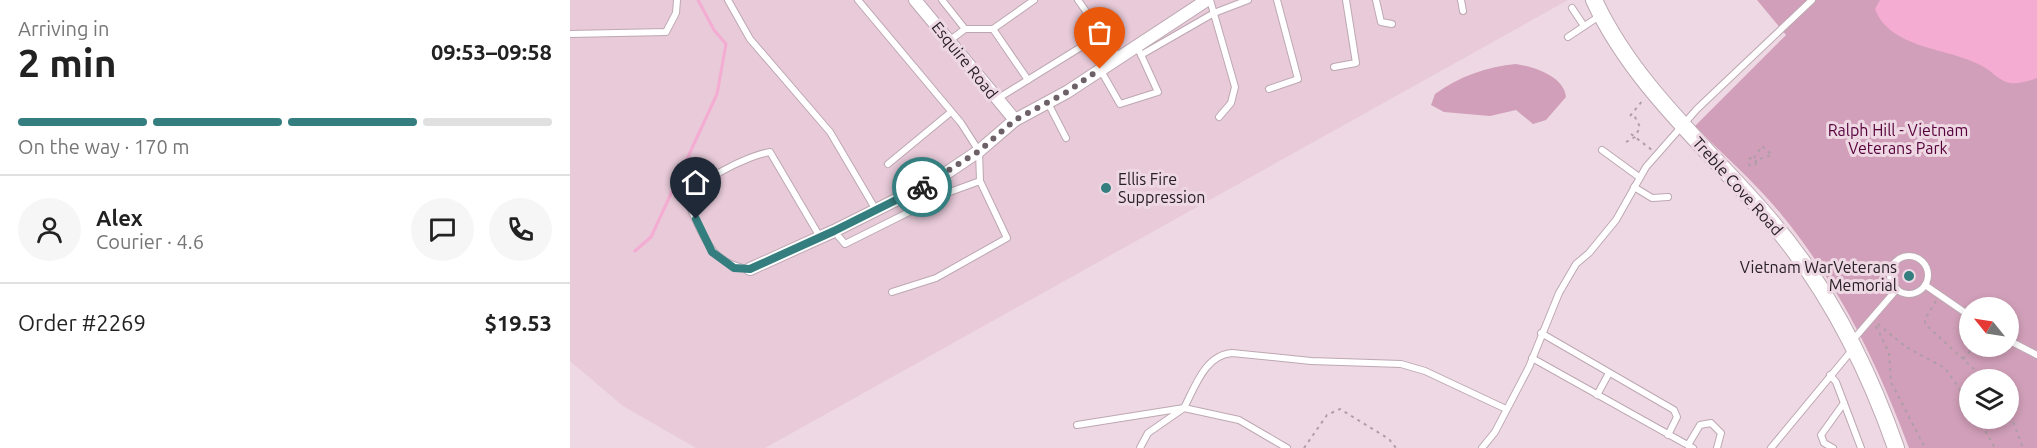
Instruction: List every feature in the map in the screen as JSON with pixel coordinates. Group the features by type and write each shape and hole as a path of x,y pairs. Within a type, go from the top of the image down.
{"main road":[{"name":"Treble Cove Road","path":"1598,8 1636,67 1683,124 1783,235 1826,297 1853,345 1896,448"}],"street":[{"name":"Esquire Road","path":"915,0 1015,120"},
{"path":"750,269 834,231 936,180 979,151 1015,120 1048,103 1118,56 1139,50 1208,0"}],"lane":[{"path":"570,34 666,32 676,13 677,0"},
{"path":"728,0 750,39 830,132 876,210"},
{"path":"858,0 951,112 979,151 980,181 1006,238 936,278 892,292"},
{"path":"942,0 965,29"},
{"path":"948,41 965,29 993,29 1034,0"},
{"path":"1078,0 1118,56"},
{"path":"1208,0 1214,13 1235,87 1231,103 1219,117"},
{"path":"1100,69 1120,104 1158,92 1139,50 1214,13 1248,0"},
{"path":"1269,89 1298,79 1277,0"},
{"path":"1334,67 1356,63 1346,0"},
{"path":"1377,0 1381,22 1392,24"},
{"path":"1461,0 1463,10"},
{"path":"1482,448 1495,432 1532,358 1555,301 1576,264 1606,234 1639,177 1683,124 1812,0"},
{"path":"1572,8 1584,26"},
{"path":"1568,37 1584,26 1598,8"},
{"path":"993,29 1028,80"},
{"path":"996,99 1102,34"},
{"path":"1048,103 1066,138"},
{"path":"888,164 951,112"},
{"path":"1602,150 1639,177"},
{"path":"750,269 734,268 712,252 688,203 689,194 697,186 758,154 770,152 779,164 820,237"},
{"path":"834,231 845,244 947,193 980,181"},
{"path":"1634,187 1652,198 1668,197"},
{"path":"1908,257 1916,258 1925,266 1928,273 1925,285 1911,294 1897,289 1891,280 1892,268 1896,261 1908,257"},
{"path":"1925,285 1959,308"},
{"path":"1772,448 1897,289"},
{"path":"1541,333 1674,410 1677,417 1668,435"},
{"path":"2019,346 2037,355"},
{"path":"1140,448 1148,433 1184,408 1210,363 1220,355 1232,353 1311,361 1386,362 1409,365 1506,409"},
{"path":"1532,358 1691,446 1700,425 1711,423 1721,433 1717,448"},
{"path":"1597,395 1610,373"},
{"path":"1830,375 1836,382 1861,448"},
{"path":"1833,448 1824,443 1821,435 1844,403"},
{"path":"1077,425 1184,408 1239,420 1287,448"}],"path":[{"path":"1630,116 1645,97"},
{"path":"1626,142 1635,137 1640,124 1633,113"},
{"path":"1631,134 1657,153"},
{"path":"1762,146 1772,155 1755,159 1762,146"},
{"path":"1940,295 1925,319 1925,324 1974,369"},
{"path":"1872,318 1906,347 1945,368 1959,388"},
{"path":"1872,318 1889,353 1891,382 1924,448"},
{"path":"1304,448 1327,415 1341,409 1389,439 1396,448"},
{"path":"1984,429 1995,448"},
{"path":"2016,429 2023,448"}],"shaded area":[{"path":"570,0 1568,0 765,448 696,448 623,406 570,361"},
{"path":"1880,0 2037,0 2037,78 2020,83 2006,82 1986,68 1968,60 1907,40 1894,33 1883,22 1875,9"}],"green space":[{"name":"Ralph Hill - Vietnam Veterans Park","path":"1757,0 2037,0 2037,448 1909,448 1870,355 1821,268 1771,202 1695,126 1786,35"},
{"path":"1516,64 1547,74 1560,83 1564,90 1566,97 1546,120 1533,124 1516,110 1490,116 1444,112 1431,105 1435,94 1463,78 1495,67"}],"waterway":[{"path":"635,251 651,237 717,94 726,44 714,30 698,0"}],"way so far":[{"path":"922,187 979,151 1015,120 1067,92 1100,69"}],"place":[{"name":"Ellis Fire Suppression","path":"1106,188"},
{"name":"Vietnam WarVeterans Memorial","path":"1909,276"}],"route":[{"path":"696,219 712,252 734,268 750,269 834,231 922,187"}]}
